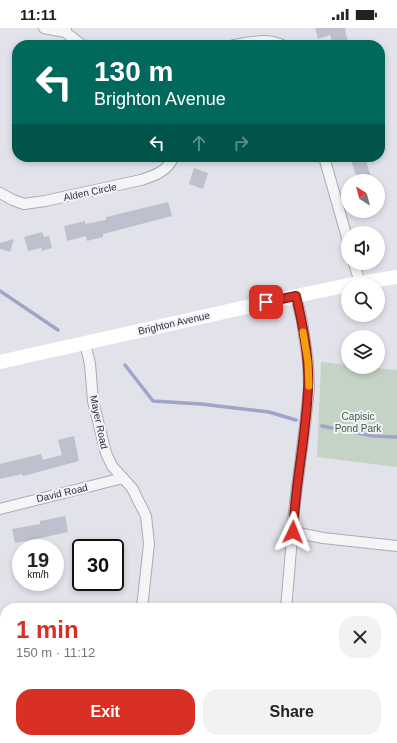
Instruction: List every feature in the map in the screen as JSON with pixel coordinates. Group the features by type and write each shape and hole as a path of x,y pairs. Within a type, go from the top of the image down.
{"main road":[{"name":"Brighton Avenue","path":"385,279 397,277"},
{"name":"Brighton Avenue","path":"0,362 341,286"}],"street":[{"path":"44,28 66,30 77,40"},
{"name":"Alden Circle","path":"0,193 24,204 45,201 156,176 165,169 170,162"},
{"path":"325,162 344,226"},
{"path":"286,603 294,511 309,388 308,362 302,321 296,296"},
{"name":"Mayer Road","path":"85,343 90,364 93,401 106,453 112,466 132,488 146,516 149,544 143,603"},
{"name":"David Road","path":"0,509 123,478"},
{"path":"293,532 323,538 397,546"}],"green space":[{"name":"Capisic Pond Park","path":"321,362 341,364 341,374 385,374 385,369 397,370 397,467 317,457"}],"building":[{"path":"315,28 345,28 348,40 332,40 330,35 318,39"},
{"path":"352,162 366,162 370,174 356,174"},
{"path":"194,168 208,173 203,189 189,184"},
{"path":"168,202 172,216 103,234 103,237 87,241 86,236 67,241 64,226 85,221 85,224 106,220 106,217"},
{"path":"42,232 44,237 49,236 52,248 42,251 41,248 28,251 24,237"},
{"path":"14,239 10,252 0,249 0,243"},
{"path":"74,436 79,461 23,476 22,474 0,479 0,464 41,454 43,460 62,455 58,440"},
{"path":"65,516 68,532 36,539 14,539 12,529 40,524 40,521"}],"waterway":[{"path":"0,291 58,330"},
{"path":"125,365 153,401 201,404 269,412 296,420"},
{"path":"322,426 373,436 397,437"}],"slow traffic":[{"path":"303,332 308,362 309,386"}],"route":[{"path":"266,302 296,296 302,321 308,362 309,388 294,511 293,532"}]}
